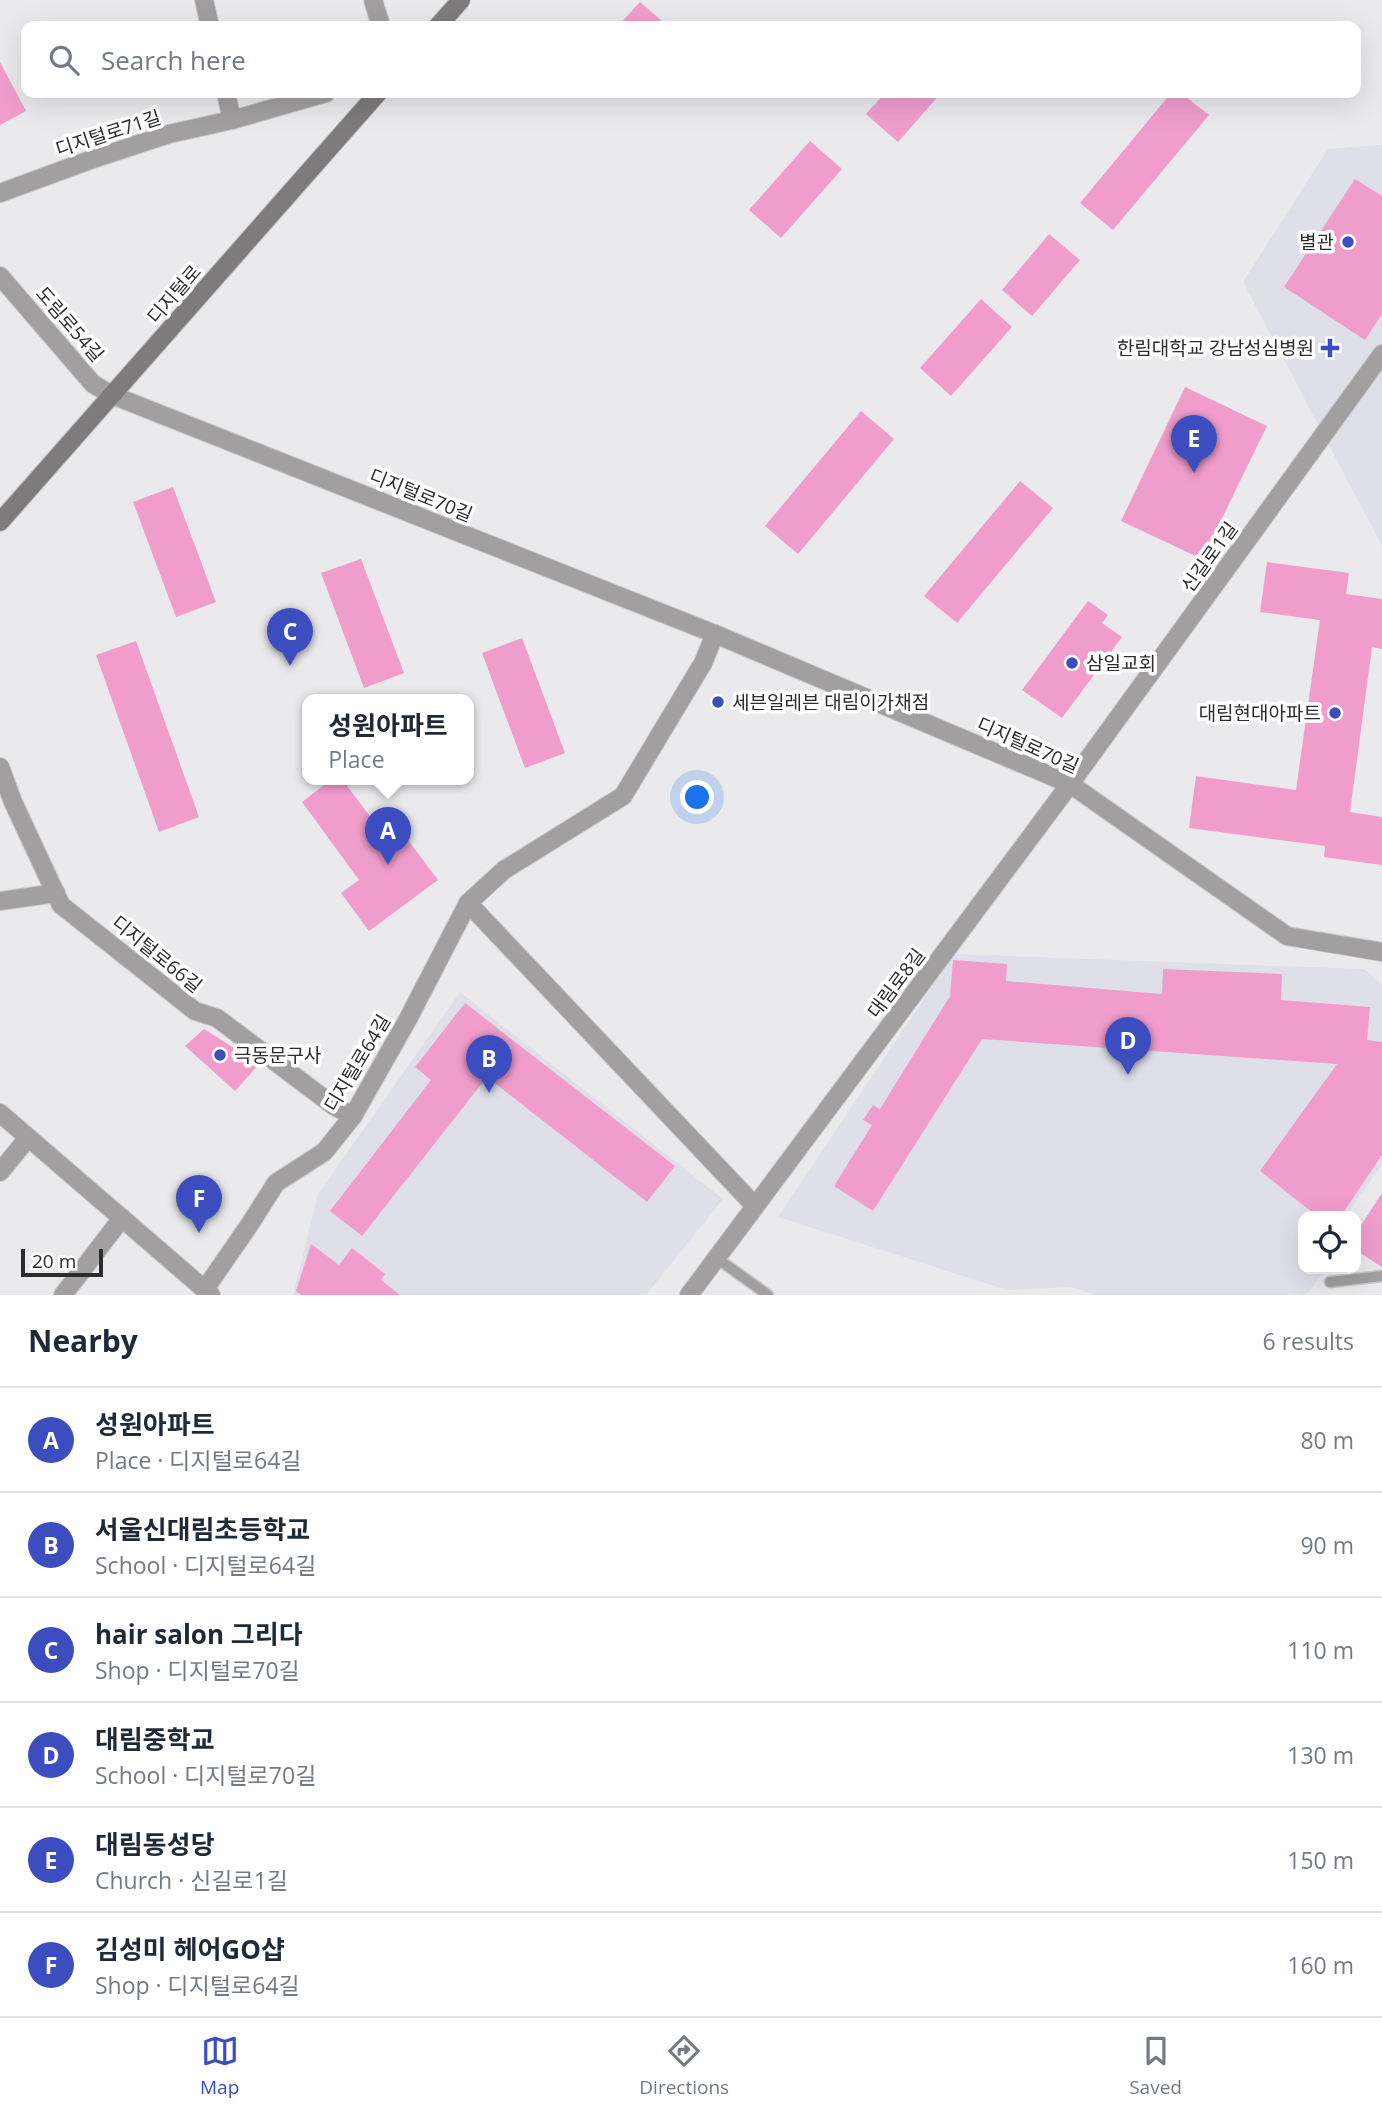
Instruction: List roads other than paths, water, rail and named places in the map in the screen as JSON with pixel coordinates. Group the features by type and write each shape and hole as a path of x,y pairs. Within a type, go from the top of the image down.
{"main road":[{"path":"442,21 461,0"},
{"name":"디지털로","path":"0,522 374,98"}],"street":[{"path":"204,0 209,21"},
{"path":"373,0 379,21"},
{"path":"227,98 232,120"},
{"name":"디지털로71길","path":"0,193 169,134 309,98"},
{"name":"도림로54길","path":"0,276 93,384 112,396"},
{"name":"신길로1길","path":"1070,784 1382,354"},
{"name":"디지털로70길","path":"112,396 715,634 1070,784 1287,936 1382,952"},
{"path":"715,634 703,663 623,796 504,870 468,903 755,1206"},
{"name":"디지털로66길","path":"0,767 13,802 61,905 195,1011 217,1018 334,1105 353,1116"},
{"name":"대림로8길","path":"690,1295 1070,784"},
{"path":"0,901 56,893"},
{"name":"디지털로64길","path":"0,1113 208,1292 276,1183 324,1152 353,1116 408,1019 468,903"},
{"path":"0,1172 28,1138"},
{"path":"63,1295 122,1218"}],"lane":[{"path":"718,1259 768,1295"},
{"path":"1330,1282 1382,1276"}],"place":[{"name":"별관","path":"1348,242"},
{"name":"한림대학교 강남성심병원","path":"1330,348"},
{"name":"대림동성당","path":"1194,473"},
{"name":"삼일교회","path":"1072,663"},
{"name":"hair salon 그리다","path":"290,666"},
{"name":"세븐일레븐 대림이가채점","path":"718,702"},
{"name":"대림현대아파트","path":"1335,713"},
{"name":"성원아파트","path":"388,865"},
{"name":"극동문구사","path":"220,1055"},
{"name":"대림중학교","path":"1128,1075"},
{"name":"서울신대림초등학교","path":"489,1093"},
{"name":"김성미 헤어GO샵","path":"199,1233"}]}
